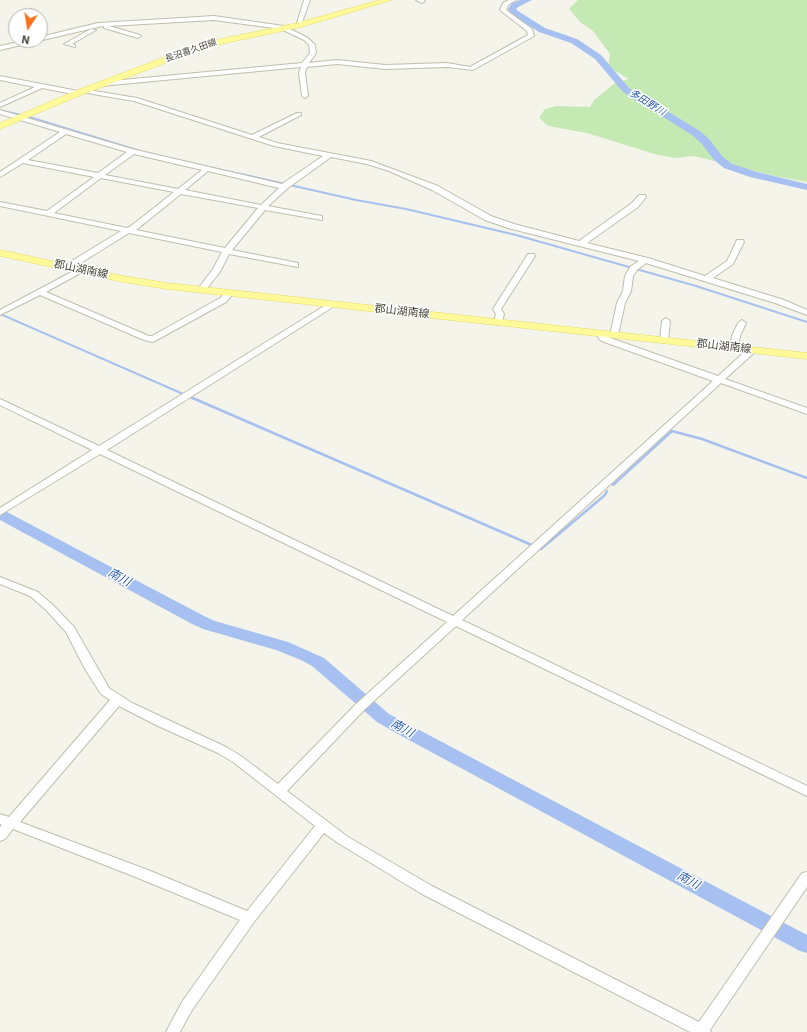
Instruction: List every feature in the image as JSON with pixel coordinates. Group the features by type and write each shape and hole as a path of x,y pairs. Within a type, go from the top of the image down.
{"main road":[{"name":"長沼喜久田線","path":"0,126 101,84 204,45 286,28 388,0"},
{"name":"郡山湖南線","path":"0,253 141,282 228,294 807,356"}],"street":[{"path":"298,25 307,0"},
{"path":"101,84 337,62 385,67 447,65 473,69 531,36 530,30 502,10 504,4 513,0"},
{"path":"48,37 101,25 201,18 286,28 310,42 312,45 313,53 305,64 302,73 305,96"},
{"path":"73,46 67,44 101,25 138,36"},
{"path":"0,78 41,86 135,99 283,147 369,162 446,193 498,222 541,235 646,260 780,302 807,314"},
{"path":"0,105 41,86"},
{"path":"0,112 133,151 284,187"},
{"path":"252,138 299,114"},
{"path":"0,175 66,131"},
{"path":"48,214 133,151"},
{"path":"201,290 217,270 227,251 263,207 284,187 329,155"},
{"path":"22,160 319,218"},
{"path":"68,267 128,230 134,228 207,169"},
{"path":"580,244 635,205 642,197"},
{"path":"2,206 128,230 295,265"},
{"path":"706,279 731,261 740,242"},
{"path":"498,322 500,314 497,309 531,256"},
{"path":"614,335 621,303 627,291 629,276 634,268 646,260"},
{"path":"0,313 82,270"},
{"path":"39,292 147,338 153,339 223,300 228,294"},
{"path":"2,511 332,305"},
{"path":"664,340 666,321"},
{"path":"734,348 736,336 742,323"},
{"path":"599,333 603,338 610,341 807,411"},
{"path":"279,791 365,703 720,381 752,350"},
{"path":"0,402 807,791"},
{"path":"0,580 34,594 50,608 70,630 105,691 128,706 162,724 222,750 237,759 344,840 426,890 702,1031 807,877"},
{"path":"0,836 5,821 118,699"},
{"path":"5,821 143,874 249,918"},
{"path":"173,1032 187,1006 249,918 323,825"}],"green space":[{"path":"578,0 807,0 807,182 779,177 694,156 676,158 658,155 587,133 548,126 539,118 545,109 557,106 590,107 594,100 615,83 629,79 608,67 610,54 593,31 580,22 569,9"}],"waterway":[{"name":"多田野川","path":"528,0 515,5 512,9 515,13 542,30 574,41 598,57 626,90 696,133 705,141 718,158 728,166 754,175 807,187"},
{"path":"0,110 22,115"},
{"path":"27,116 144,152 245,175"},
{"path":"241,174 356,200 406,209 516,235 696,286 807,322"},
{"path":"0,314 190,397"},
{"path":"188,396 534,546"},
{"path":"613,485 672,431 702,439 807,478"},
{"path":"538,548 541,549 605,495 607,491"},
{"name":"南川","path":"0,514 198,620 209,625 282,646 307,656 318,662 383,718 402,729 807,945"}]}
